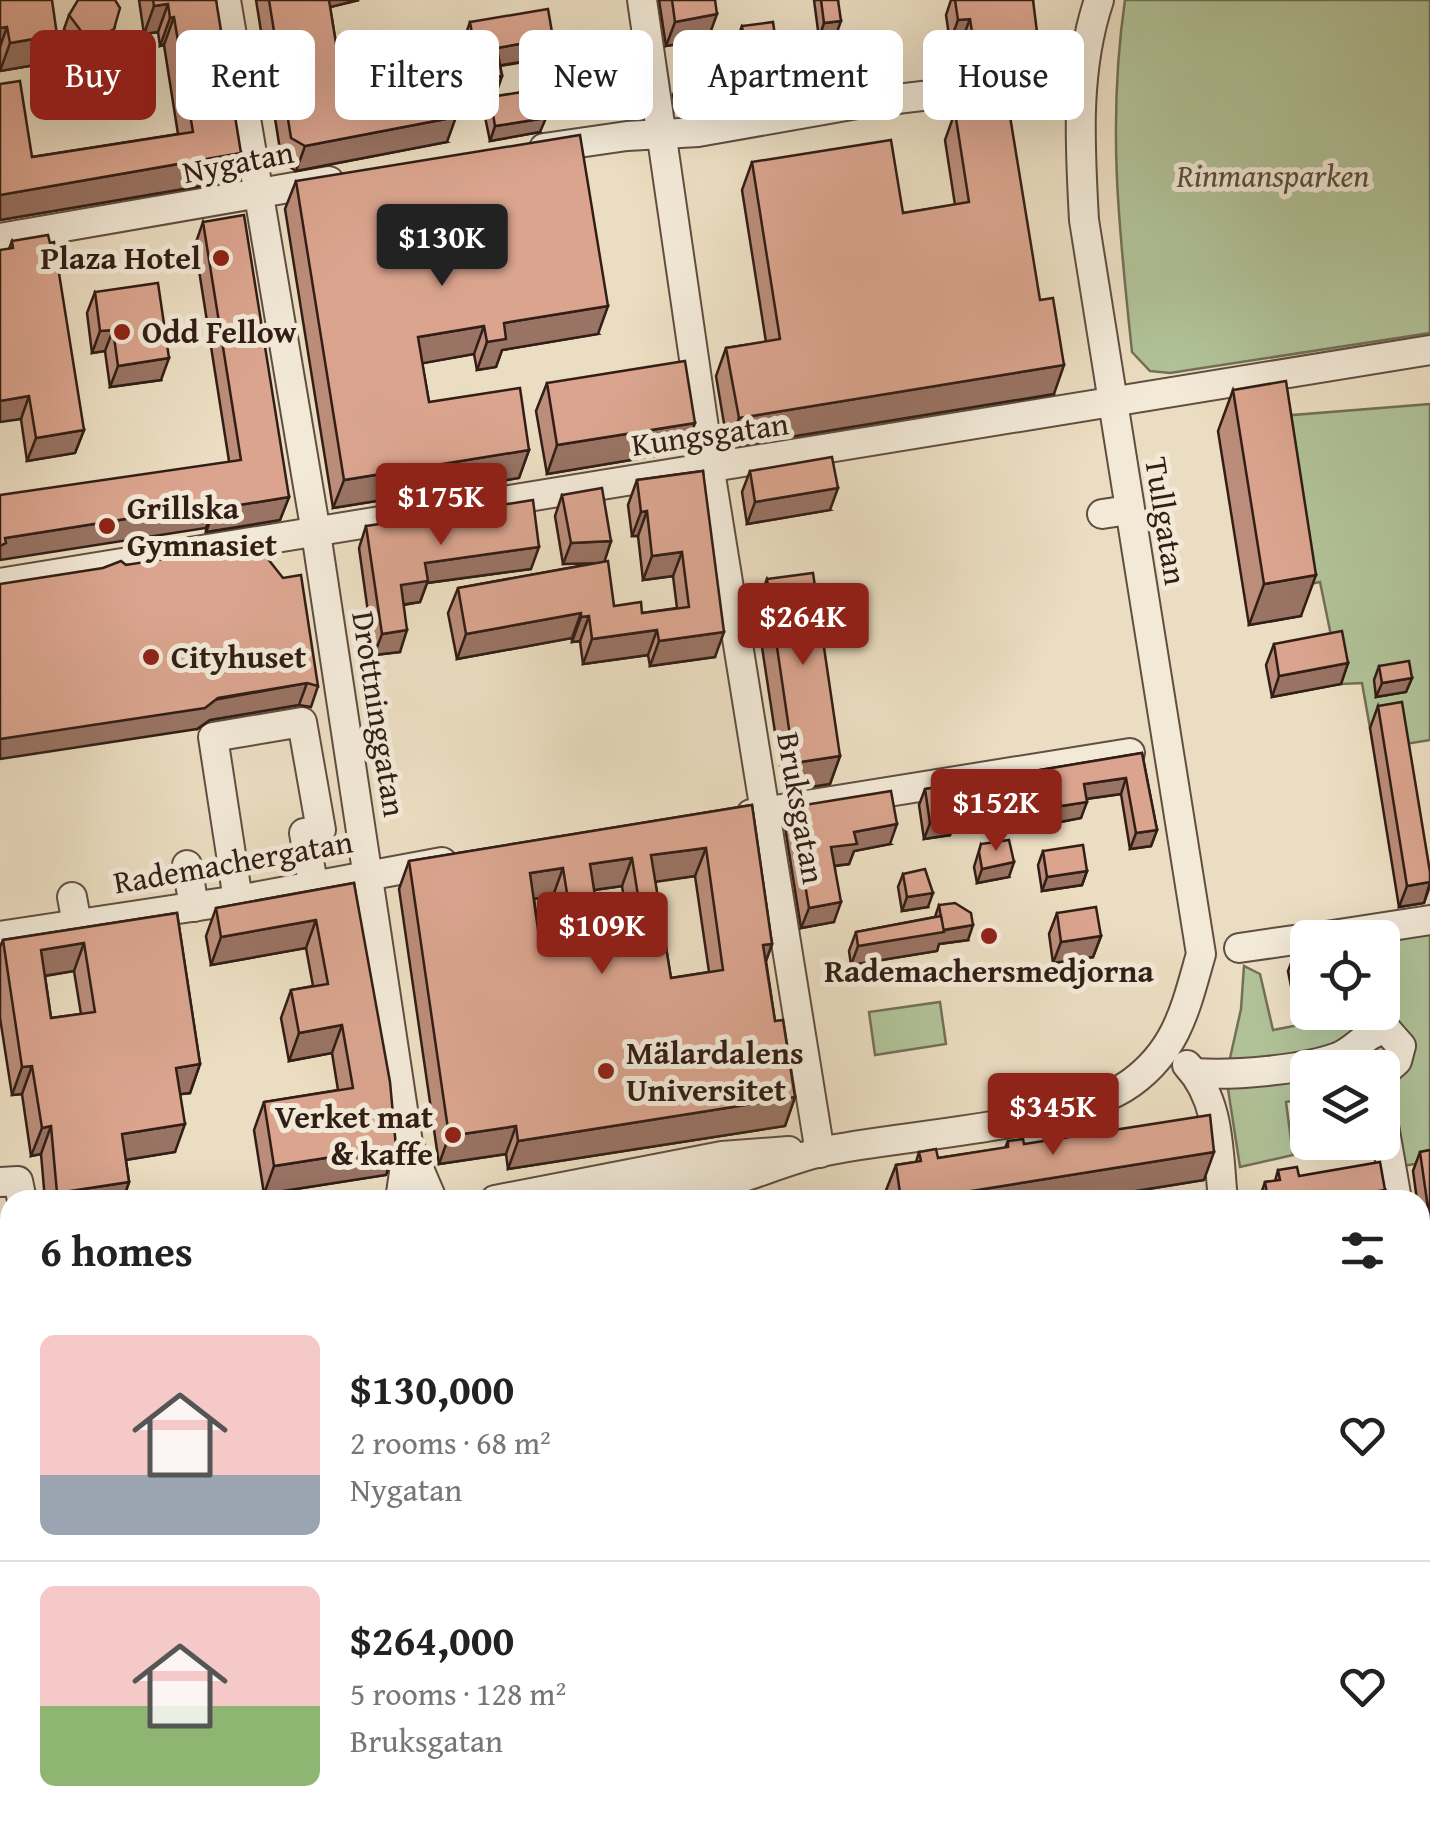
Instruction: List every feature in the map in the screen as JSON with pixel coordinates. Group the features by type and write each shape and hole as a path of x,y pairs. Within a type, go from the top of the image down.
{"street":[{"name":"Drottninggatan","path":"226,0 316,533 408,1143 429,1190"},
{"name":"Bruksgatan","path":"642,0 711,470 820,1152"},
{"name":"Tullgatan","path":"1084,65 1089,31 1100,0"},
{"path":"514,153 698,132 923,96"},
{"name":"Tullgatan","path":"1080,120 1084,220 1113,405 1115,512 1201,954 1185,1018 1170,1048"},
{"name":"Nygatan","path":"0,238 365,176"},
{"name":"Kungsgatan","path":"0,583 1113,405 1430,350"},
{"path":"238,900 213,737 302,722 321,830 304,833 314,888"},
{"path":"726,818 1130,753"},
{"name":"Rademachergatan","path":"0,936 74,911 194,907 469,858"},
{"path":"187,865 194,907"},
{"path":"1400,924 1430,920"},
{"path":"1239,948 1290,941"},
{"path":"1355,1050 1359,1040 1386,1029 1401,1046 1400,1050"},
{"path":"594,1190 722,1156 820,1152 1040,1116 1104,1099 1132,1083 1170,1048 1204,1083 1212,1106 1222,1190"},
{"path":"1194,1074 1235,1076 1290,1069"},
{"name":"Drottninggatan","path":"401,1190 408,1143"},
{"path":"683,1190 730,1181 820,1152"},
{"path":"1390,1160 1395,1190"},
{"path":"0,1182 18,1181 20,1190"}],"green space":[{"name":"Rinmansparken","path":"1125,0 1430,0 1430,333 1170,373 1150,371 1132,352 1119,219 1116,133"},
{"path":"1430,404 1430,740 1406,744 1394,724 1370,728 1362,683 1341,684 1320,582 1310,584 1281,416"},
{"path":"1430,931 1430,1162 1387,1168 1387,1160 1400,1160 1400,1050 1290,1050 1290,1101 1286,1102 1290,1156 1240,1167 1226,1076 1241,1009 1244,966 1260,974 1273,1030 1290,1027 1290,1030 1400,1030 1400,935"},
{"path":"940,1002 946,1044 875,1055 869,1012"}],"building":[{"path":"0,0 52,0 56,30 30,30 30,40 10,43 7,27 0,28"},
{"path":"78,0 115,0 120,8 112,30 80,30 69,15"},
{"path":"153,0 216,0 221,30 176,30 168,4 154,6"},
{"path":"269,0 329,0 335,37 335,120 440,120 305,146 291,138 288,120 315,120 315,30 274,30"},
{"path":"672,0 715,0 717,14 675,22"},
{"path":"821,0 838,0 841,21 824,23"},
{"path":"955,0 1033,0 1037,30 972,30 970,19 958,20"},
{"path":"548,9 552,30 519,30 519,44 499,48 499,30 471,30 470,22"},
{"path":"773,22 774,30 743,30 742,26"},
{"path":"20,81 32,157 193,132 191,120 236,120 241,153 0,195 0,84"},
{"path":"519,92 519,120 533,120 495,126 494,120 499,120 499,96"},
{"path":"956,120 1011,120 1040,300 1053,298 1064,365 739,418 726,348 780,339 752,162 891,140 903,213 969,202"},
{"path":"580,135 608,306 504,323 506,339 487,342 484,326 418,337 429,402 520,388 529,450 344,480 296,181"},
{"path":"244,215 289,497 5,538 6,543 0,546 0,495 241,460 203,222"},
{"path":"48,235 50,243 54,242 84,430 36,438 29,396 0,401 0,250 13,248 12,241"},
{"path":"158,283 169,358 118,366 113,330 100,331 95,292"},
{"path":"685,361 695,423 557,445 547,383"},
{"path":"1286,381 1316,575 1264,584 1233,390"},
{"path":"832,457 838,488 755,502 750,471"},
{"path":"703,471 724,632 659,641 657,630 592,639 589,616 581,617 581,613 466,634 458,588 608,561 614,606 641,602 642,613 689,607 682,552 652,556 647,511 641,512 637,480"},
{"path":"602,488 611,541 571,543 562,495"},
{"path":"533,500 539,547 425,563 428,581 401,585 407,630 382,634 366,526"},
{"name":"Cityhuset","path":"265,543 268,559 283,578 301,575 318,686 307,683 218,698 205,708 0,739 0,584 103,568 121,561 126,565"},
{"path":"813,573 840,756 794,763 767,579"},
{"path":"1342,631 1348,663 1279,676 1274,644"},
{"path":"1409,661 1412,678 1382,683 1379,666"},
{"path":"1402,702 1430,872 1430,882 1407,886 1378,706"},
{"path":"1142,753 1157,830 1136,833 1126,778 1084,784 1087,802 1061,806 1058,789 1019,797 1022,813 996,817 993,800 955,807 956,819 930,823 925,789"},
{"path":"891,791 897,824 854,832 857,844 831,847 841,902 809,908 792,807"},
{"path":"752,805 772,944 763,945 775,1021 783,1020 795,1097 518,1141 516,1126 449,1136 409,861","holes":["706,848 723,970 671,978 651,855","632,858 643,927 601,934 590,864","563,868 573,931 539,936 530,873"]},
{"path":"1009,840 1014,862 982,869 981,844"},
{"path":"1083,845 1087,871 1047,877 1043,851"},
{"path":"925,869 933,893 907,897 903,874"},
{"path":"354,883 390,1082 396,1147 274,1166 264,1102 353,1088 342,1025 299,1033 291,990 328,984 316,920 221,937 216,908"},
{"path":"955,903 971,913 973,925 943,930 939,905"},
{"path":"1096,907 1101,936 1061,942 1057,913"},
{"path":"177,913 200,1064 176,1068 185,1124 122,1134 129,1182 57,1190 51,1126 42,1128 32,1066 22,1067 3,940","holes":["84,943 95,1012 51,1018 41,950"]},
{"path":"941,916 944,932 858,946 856,932"},
{"path":"1210,1115 1214,1152 977,1190 900,1190 896,1165 921,1161 919,1152 936,1149 938,1158 1008,1147 1008,1141 1023,1139 1024,1144"},
{"path":"1430,1150 1430,1190 1425,1190 1420,1152"},
{"path":"1380,1162 1385,1190 1266,1190 1265,1182 1280,1180 1278,1170 1297,1167 1299,1176"}],"place":[{"name":"Plaza Hotel","path":"221,258"},
{"name":"Odd Fellow","path":"122,332"},
{"name":"Grillska Gymnasiet","path":"107,526"},
{"name":"Cityhuset","path":"151,657"},
{"name":"Rademachersmedjorna","path":"989,936"},
{"name":"Mälardalens Universitet","path":"606,1071"},
{"name":"Verket mat & kaffe","path":"453,1135"}]}
